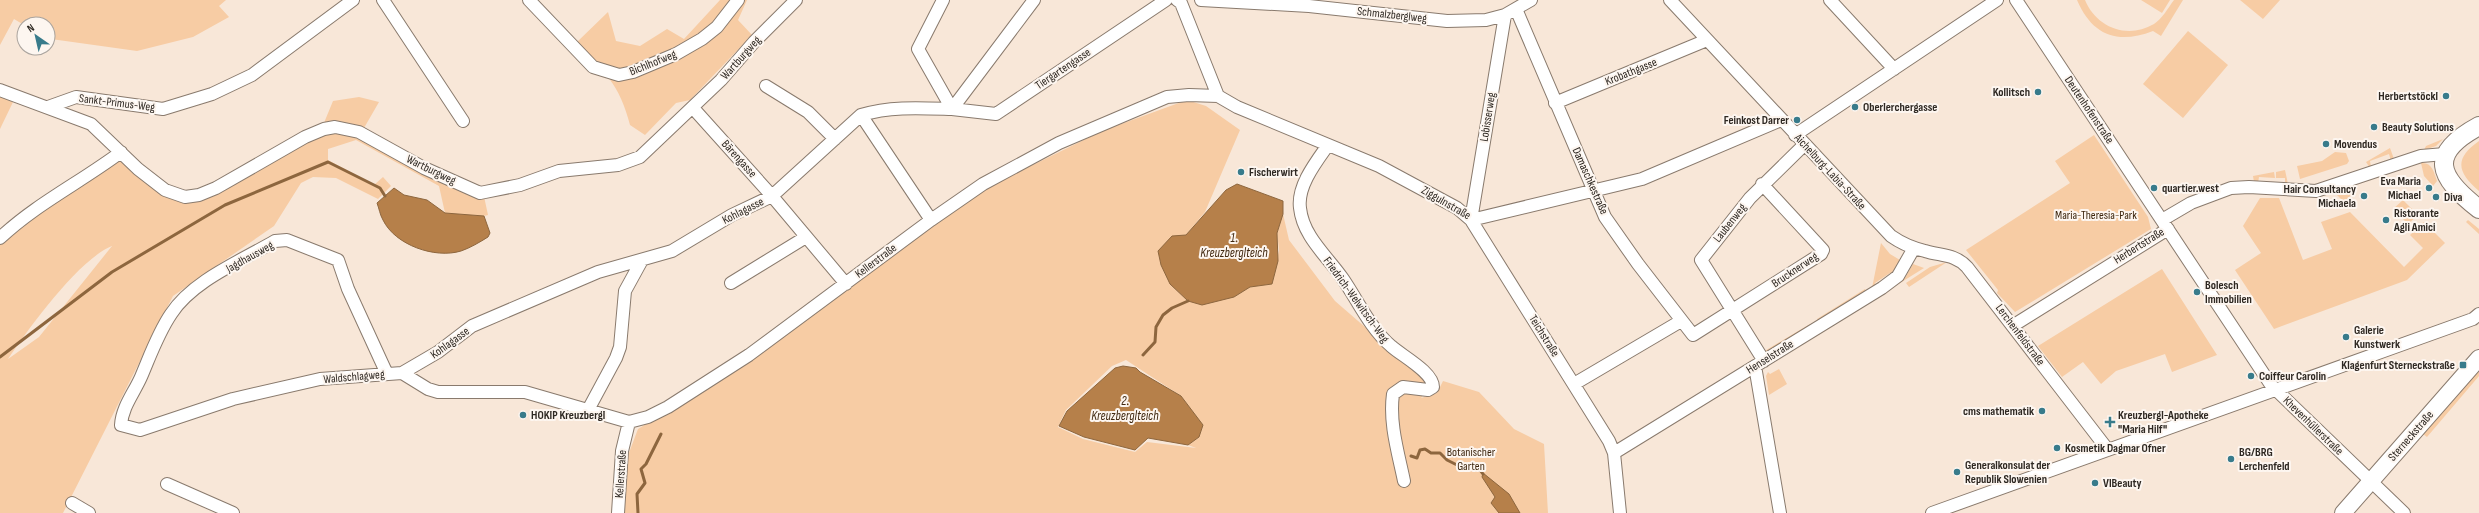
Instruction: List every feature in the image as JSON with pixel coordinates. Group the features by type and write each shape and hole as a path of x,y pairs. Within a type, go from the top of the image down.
{"main road":[{"path":"2479,126 2458,139 2445,154 2444,166 2447,176 2453,186 2479,209"}],"street":[{"name":"Sankt-Primus-Weg","path":"48,107 76,97 163,109 212,94 252,75 352,0"},
{"path":"383,0 463,121"},
{"name":"Bichlhofweg","path":"529,0 593,67 619,75 633,72 676,54 702,39 723,21 738,0"},
{"name":"Wartburgweg","path":"48,107 91,124 165,190 185,197 199,195 216,188 305,137 324,129 335,127 359,132 424,168 480,193 520,185 559,172 618,165 631,161 649,150 694,108 796,0"},
{"path":"943,0 918,49 952,109 1034,0"},
{"name":"Tiergartengasse","path":"952,109 996,114 1166,0"},
{"path":"1194,0 1179,2 1218,96"},
{"name":"Schmalzberglweg","path":"1201,0 1309,6 1447,21 1486,20 1505,15 1531,0"},
{"name":"Aichelburg-Labia-Straße","path":"1670,0 1886,231 1901,242 1914,248"},
{"path":"1830,0 1894,69"},
{"path":"1795,135 1997,0"},
{"name":"Deutenhofenstraße","path":"2016,0 2165,224"},
{"name":"Damaschkestraße","path":"1516,9 1594,192 1606,217 1621,240 1693,335 1732,312"},
{"name":"Lobisserweg","path":"1471,220 1505,15"},
{"name":"Krobathgasse","path":"1555,103 1707,40"},
{"path":"766,86 808,112 835,139"},
{"path":"0,90 48,107"},
{"name":"Kellerstraße","path":"618,513 622,450 629,422 648,418 749,355 930,220 983,184 1059,143 1109,120 1167,97 1189,94 1218,96"},
{"name":"Ziggulnstraße","path":"1218,96 1237,107 1380,166 1457,208 1471,220 1642,180 1781,120"},
{"name":"Bärengasse","path":"694,108 772,196 846,284"},
{"name":"Kohlagasse","path":"402,373 438,352 472,326 579,279 680,247 732,215 772,196 861,115 878,110 900,108 952,109"},
{"path":"861,115 930,220"},
{"name":"Friedrich-Welwitsch-Weg","path":"1328,145 1302,187 1300,208 1306,228 1321,252 1339,273 1378,333 1391,346 1421,368 1433,382 1434,387 1428,390 1403,387 1393,394 1391,408 1393,430 1404,482"},
{"name":"Laubenweg","path":"1759,364 1732,312 1701,260 1762,184 1804,145"},
{"path":"0,238 26,214 90,176 121,152"},
{"name":"Herbertstraße","path":"2014,325 2165,224 2191,203 2231,188 2249,187 2316,191 2421,156 2445,154"},
{"name":"Brucknerweg","path":"1732,312 1821,254 1823,250 1762,184"},
{"name":"Teichstraße","path":"1471,220 1609,441 1614,453"},
{"name":"Khevenhüllerstraße","path":"2165,224 2276,390 2404,513"},
{"path":"731,283 806,236"},
{"name":"Jagdhausweg","path":"121,425 122,415 139,382 162,329 180,302 200,284 275,241 287,240 338,260 348,289 387,374"},
{"name":"Lerchenfeldstraße","path":"1914,248 1955,257 1963,262 2014,325 2027,345 2108,450"},
{"name":"Henselstraße","path":"1614,453 1882,288 1898,276 1914,248"},
{"path":"588,410 616,358 620,347 625,291 642,260"},
{"path":"1932,513 2477,318"},
{"path":"1574,384 1681,321"},
{"name":"Sterneckstraße","path":"2343,513 2479,358"},
{"path":"1759,364 1780,513"},
{"name":"Waldschlagweg","path":"121,425 140,430 232,399 291,386 320,380 402,373 428,390 438,392 525,392 629,422"},
{"path":"1614,453 1620,513"},
{"path":"167,484 233,513"},
{"path":"72,503 89,513"}],"green space":[{"path":"0,0 226,0 219,6 229,17 193,37 137,51 56,40 56,16 16,16 16,20 14,19 0,45"},
{"path":"720,0 747,0 738,20 752,35 690,100 676,103 645,135 630,125 621,99 610,79 577,42 608,12 616,41 640,46 667,29 684,39"},
{"path":"2077,0 2085,0 2090,9 2105,24 2123,31 2133,31 2144,29 2154,24 2174,0 2183,0 2161,36 2153,31 2128,37 2117,37 2098,29 2090,22"},
{"path":"2141,0 2170,0 2162,13"},
{"path":"2240,0 2280,0 2263,19"},
{"path":"2188,31 2228,65 2183,118 2143,84"},
{"path":"0,96 13,102 0,129"},
{"path":"359,97 379,102 364,128 435,168 482,187 488,215 445,213 439,186 356,140 328,149 328,160 374,185 383,177 391,186 378,199 336,178 313,177 301,183 274,226 173,296 63,513 0,513 0,242 6,236 119,159 187,201 319,135 333,101","holes":["112,246 39,337 8,359 41,313 70,279 99,253"]},
{"name":"Botanischer Garten","path":"1187,100 1206,106 1240,130 1205,212 1186,235 1170,284 1188,301 1234,297 1250,287 1272,284 1279,250 1277,233 1283,214 1289,240 1335,301 1432,385 1421,398 1437,393 1443,381 1479,392 1514,429 1544,444 1548,513 623,513 627,458 638,429 754,357 982,190 1102,131","holes":["1126,360 1181,396 1203,425 1199,437 1188,445 1196,448 1147,442 1135,452 1083,439 1058,427 1066,410 1112,366"]},
{"name":"Maria-Theresia-Park","path":"2094,135 2148,217 2151,229 2015,312 1997,293 1998,290 1966,250 2070,183 2055,161"},
{"path":"2443,139 2436,146 2424,150 2426,146"},
{"path":"2479,141 2479,191 2466,178 2461,166 2465,154"},
{"path":"2390,148 2394,159 2391,161 2389,154 2370,161 2370,168 2366,162"},
{"path":"2335,152 2346,153 2349,161 2347,164 2300,179 2297,166 2322,161"},
{"path":"2421,163 2428,164 2434,171 2437,181 2433,186 2424,176"},
{"path":"2285,170 2288,184 2285,184 2285,178 2276,178 2276,172"},
{"path":"2274,172 2275,178 2259,177 2258,183 2254,182 2253,176"},
{"path":"2356,186 2358,188 2344,202 2336,194"},
{"path":"2260,198 2279,198 2303,260 2332,249 2321,222 2350,212 2404,267 2423,248 2410,235 2424,222 2445,243 2407,280 2274,329 2235,270 2261,253 2243,226"},
{"path":"2403,200 2418,215 2408,224 2393,209"},
{"path":"2468,220 2479,229 2479,234 2466,222"},
{"path":"1881,243 1890,254 1900,260 1892,274 1890,273 1875,283 1876,285 1872,288"},
{"path":"1947,262 1909,287 1906,283 1930,267"},
{"path":"1913,264 1924,268 1892,288 1906,276"},
{"path":"2162,269 2217,355 2172,372 2165,354 2116,371 2101,384 2083,362 2062,377 2038,346"},
{"path":"1865,289 1866,291 1818,322 1817,319"},
{"path":"1810,324 1811,326 1764,355 1763,352"},
{"path":"1779,369 1787,384 1769,395 1766,376 1768,372 1770,374"},
{"path":"2479,370 2479,376 2427,437 2423,434"}],"water":[{"name":"1. Kreuzberglteich","path":"1237,184 1283,201 1283,214 1277,233 1278,261 1272,284 1250,287 1234,297 1202,305 1188,301 1170,284 1161,265 1158,251 1172,236 1186,235 1226,190"},
{"path":"394,188 404,195 427,200 445,213 484,216 490,233 488,237 471,247 451,253 428,251 406,243 389,229 382,218 377,203"},
{"name":"2. Kreuzberglteich","path":"1123,366 1136,368 1140,372 1181,396 1203,425 1199,437 1188,445 1148,438 1135,450 1084,437 1059,426 1067,411 1115,368"},
{"path":"1483,473 1509,494 1520,513 1499,513 1491,503 1495,497 1482,477"}],"waterway":[{"path":"0,357 112,272 225,205 328,162 380,188 385,196"},
{"path":"1143,355 1155,342 1156,327 1163,315 1172,308 1188,301"},
{"path":"638,513 637,494 645,483 641,469 646,464 661,434"},
{"path":"1411,456 1417,458 1420,450 1425,449 1431,453 1440,453 1447,460 1459,466 1478,468 1483,474"}],"place":[{"name":"Kollitsch","path":"2038,92"},
{"name":"Herbertstöckl","path":"2446,96"},
{"name":"Oberlerchergasse","path":"1855,107"},
{"name":"Feinkost Darrer","path":"1797,120"},
{"name":"Beauty Solutions","path":"2374,127"},
{"name":"Movendus","path":"2326,144"},
{"name":"Fischerwirt","path":"1241,172"},
{"name":"quartier.west","path":"2154,188"},
{"name":"Eva Maria Michael","path":"2429,188"},
{"name":"Hair Consultancy Michaela","path":"2364,196"},
{"name":"Diva","path":"2436,197"},
{"name":"Ristorante Agli Amici","path":"2386,220"},
{"name":"Bolesch Immobilien","path":"2197,292"},
{"name":"Galerie Kunstwerk","path":"2346,337"},
{"name":"Klagenfurt Sterneckstraße","path":"2463,365"},
{"name":"Coiffeur Carolin","path":"2251,376"},
{"name":"cms mathematik","path":"2042,411"},
{"name":"HOKIP Kreuzbergl","path":"523,415"},
{"name":"Kreuzbergl-Apotheke \"Maria Hilf\"","path":"2110,422"},
{"name":"Kosmetik Dagmar Ofner","path":"2057,448"},
{"name":"BG/BRG Lerchenfeld","path":"2231,459"},
{"name":"Generalkonsulat der Republik Slowenien","path":"1957,472"},
{"name":"VIBeauty","path":"2095,483"}]}
